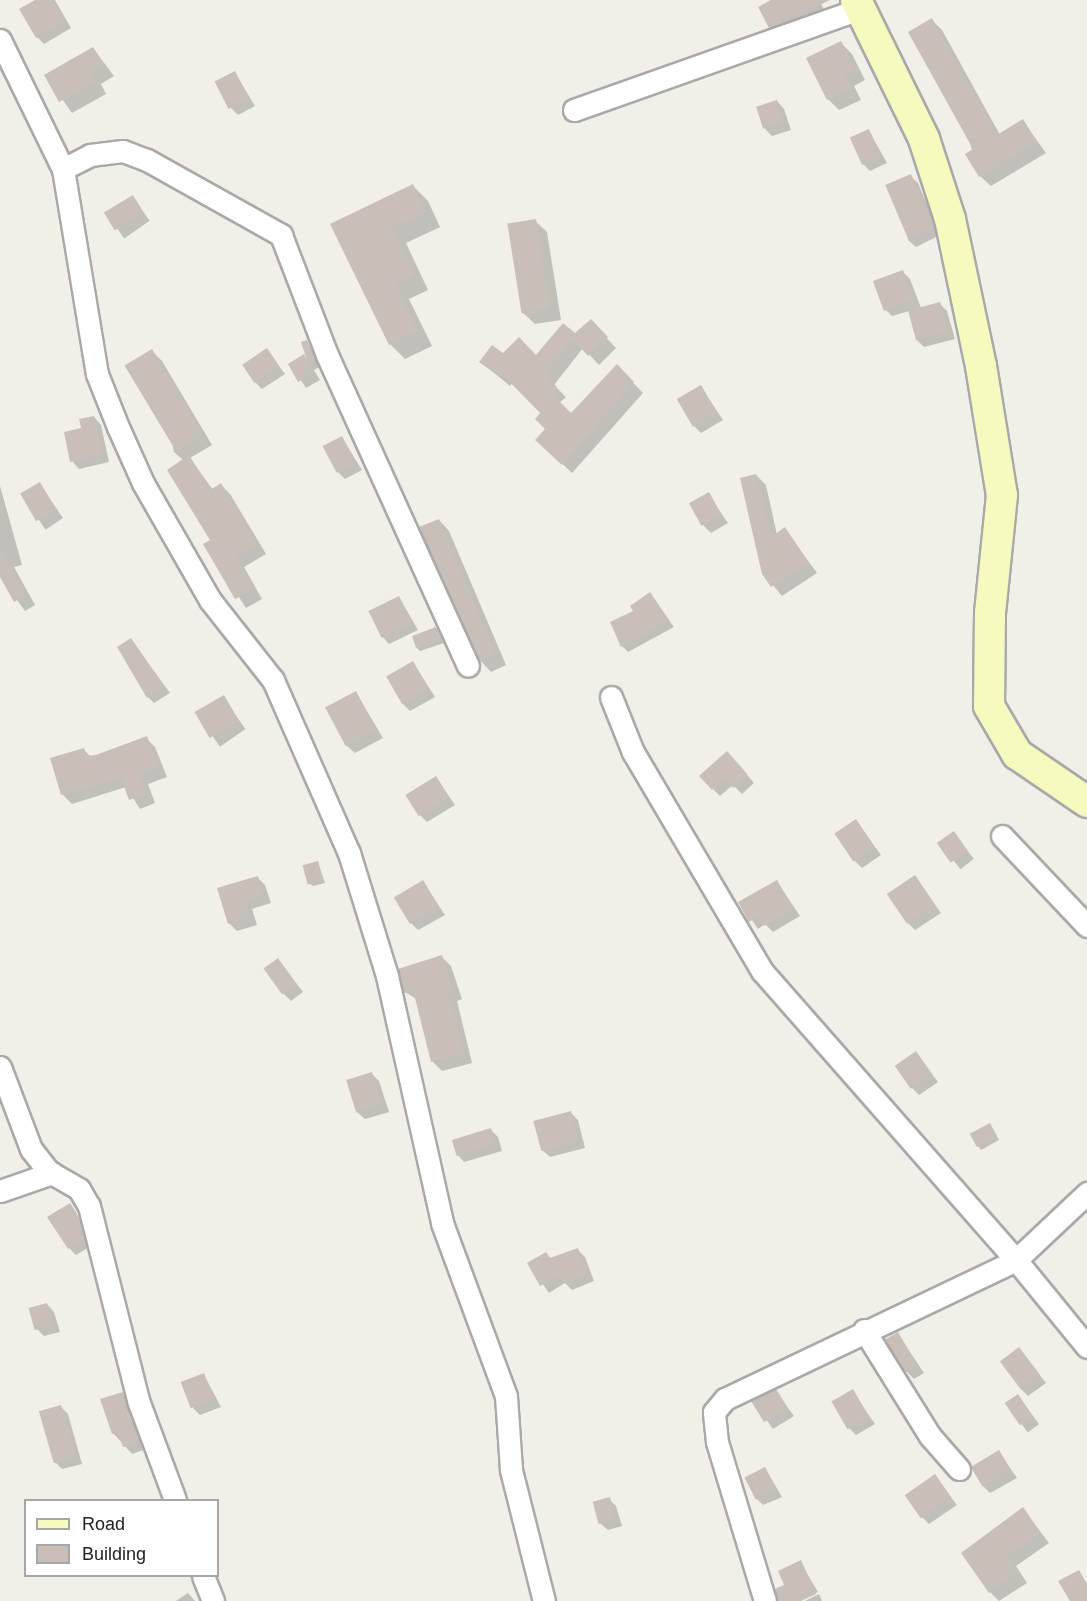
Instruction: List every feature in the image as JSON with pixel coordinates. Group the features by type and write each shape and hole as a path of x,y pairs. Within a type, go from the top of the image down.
{"main road":[{"path":"857,5 924,139 950,219 981,366 1002,495 990,614 989,706 1017,754 1087,802"}],"street":[{"path":"574,110 857,5"},
{"path":"0,40 63,169 74,252 97,374 118,426 143,483 210,600 273,680 349,854 387,976 442,1223 506,1396 510,1470 544,1601"},
{"path":"63,169 90,155 123,152 147,160 281,235 327,355 468,666"},
{"path":"611,696 633,752 762,971 1016,1260 1087,1347"},
{"path":"1002,836 1087,926"},
{"path":"0,1067 31,1149 52,1173 79,1188 90,1206 139,1403 175,1499"},
{"path":"0,1191 52,1173"},
{"path":"765,1601 717,1442 714,1412 725,1399 747,1385 1016,1260 1087,1193"},
{"path":"864,1330 930,1436 959,1469"},
{"path":"204,1577 213,1601"}],"building":[{"path":"35,0 53,0 65,21 36,38 19,9"},
{"path":"771,0 830,0 769,28 758,7"},
{"path":"932,18 997,135 1023,119 1037,142 979,177 965,154 973,149 908,32"},
{"path":"841,41 855,69 844,74 851,88 827,100 806,58"},
{"path":"93,47 104,65 90,73 95,82 59,102 44,75"},
{"path":"235,71 249,99 229,109 215,81"},
{"path":"777,100 784,122 763,129 756,107"},
{"path":"869,129 881,156 862,165 850,138"},
{"path":"911,174 934,228 908,239 885,185"},
{"path":"413,184 426,212 392,228 414,275 395,284 418,331 389,345 330,224"},
{"path":"133,195 144,213 115,231 104,213"},
{"path":"536,219 550,309 522,313 507,224"},
{"path":"903,270 914,300 884,311 873,281"},
{"path":"940,302 948,332 916,340 908,311"},
{"path":"591,319 608,337 588,356 573,339 545,374 557,387 551,393 571,413 617,364 634,382 562,465 535,440 545,429 535,419 540,413 502,374 500,377 479,362 492,345 503,353 519,337 536,355 563,323 575,333"},
{"path":"307,340 315,359 309,363 314,373 298,382 288,364 304,354 307,360 301,342"},
{"path":"267,348 279,366 254,383 242,365"},
{"path":"152,349 204,435 176,451 125,365"},
{"path":"701,385 717,413 693,427 677,399"},
{"path":"94,416 103,455 70,462 64,432 81,428 79,419"},
{"path":"342,436 356,462 337,473 323,446"},
{"path":"189,455 210,490 221,483 258,544 236,557 254,589 235,599 203,544 210,540 167,470"},
{"path":"756,474 771,537 785,527 809,563 771,587 762,574 740,478"},
{"path":"40,482 56,510 36,521 20,494"},
{"path":"709,492 722,515 701,526 689,503"},
{"path":"439,519 496,655 480,662 419,527"},
{"path":"0,547 26,595 14,602 0,577"},
{"path":"650,592 669,620 621,647 610,622 633,611 630,606"},
{"path":"399,596 412,623 382,638 368,611"},
{"path":"436,627 442,640 416,648 412,636"},
{"path":"131,638 164,686 147,698 117,647"},
{"path":"413,661 429,689 402,704 386,676"},
{"path":"356,691 377,730 346,746 325,707"},
{"path":"224,695 239,721 210,738 195,712"},
{"path":"147,736 159,768 140,775 147,794 129,800 121,778 61,795 50,758 84,748 86,756 96,755"},
{"path":"727,751 748,775 733,788 725,778 712,790 699,776"},
{"path":"436,776 449,797 419,816 405,795"},
{"path":"856,819 875,847 853,862 834,834"},
{"path":"954,831 968,851 951,863 937,843"},
{"path":"318,861 323,880 308,884 303,865"},
{"path":"915,875 935,905 907,924 887,894"},
{"path":"258,876 264,896 246,902 250,917 228,924 217,888"},
{"path":"423,880 439,907 410,924 394,898"},
{"path":"777,880 794,909 764,926 759,916 749,922 738,902"},
{"path":"442,955 453,990 448,991 464,1054 431,1062 413,990 404,993 398,969"},
{"path":"278,958 297,984 282,994 263,969"},
{"path":"916,1051 932,1074 911,1089 895,1066"},
{"path":"372,1072 382,1105 356,1112 346,1080"},
{"path":"571,1111 579,1141 541,1151 533,1121"},
{"path":"990,1123 997,1136 977,1147 970,1134"},
{"path":"491,1128 496,1144 457,1156 452,1140"},
{"path":"70,1203 79,1217 84,1238 68,1249 47,1217"},
{"path":"578,1248 588,1274 563,1283 560,1275 540,1286 527,1263 546,1252 550,1258"},
{"path":"47,1303 53,1325 35,1330 29,1308"},
{"path":"898,1332 917,1366 905,1373 885,1340"},
{"path":"1019,1347 1040,1375 1021,1389 1000,1361"},
{"path":"204,1373 214,1399 191,1408 181,1382"},
{"path":"776,1389 788,1408 764,1422 751,1401"},
{"path":"853,1389 869,1417 847,1429 831,1402"},
{"path":"123,1392 140,1442 123,1447 118,1432 112,1434 100,1399"},
{"path":"1018,1394 1033,1416 1020,1425 1005,1403"},
{"path":"61,1405 76,1457 54,1463 39,1411"},
{"path":"999,1450 1011,1470 983,1487 971,1467"},
{"path":"765,1467 776,1489 756,1500 745,1477"},
{"path":"935,1474 951,1497 921,1518 905,1495"},
{"path":"610,1497 616,1519 599,1524 593,1502"},
{"path":"1023,1507 1041,1533 1007,1556 1018,1572 989,1593 961,1553"},
{"path":"801,1560 816,1594 801,1601 777,1601 775,1589 784,1585 778,1571"},
{"path":"1079,1570 1087,1584 1087,1601 1070,1601 1058,1581"}]}
